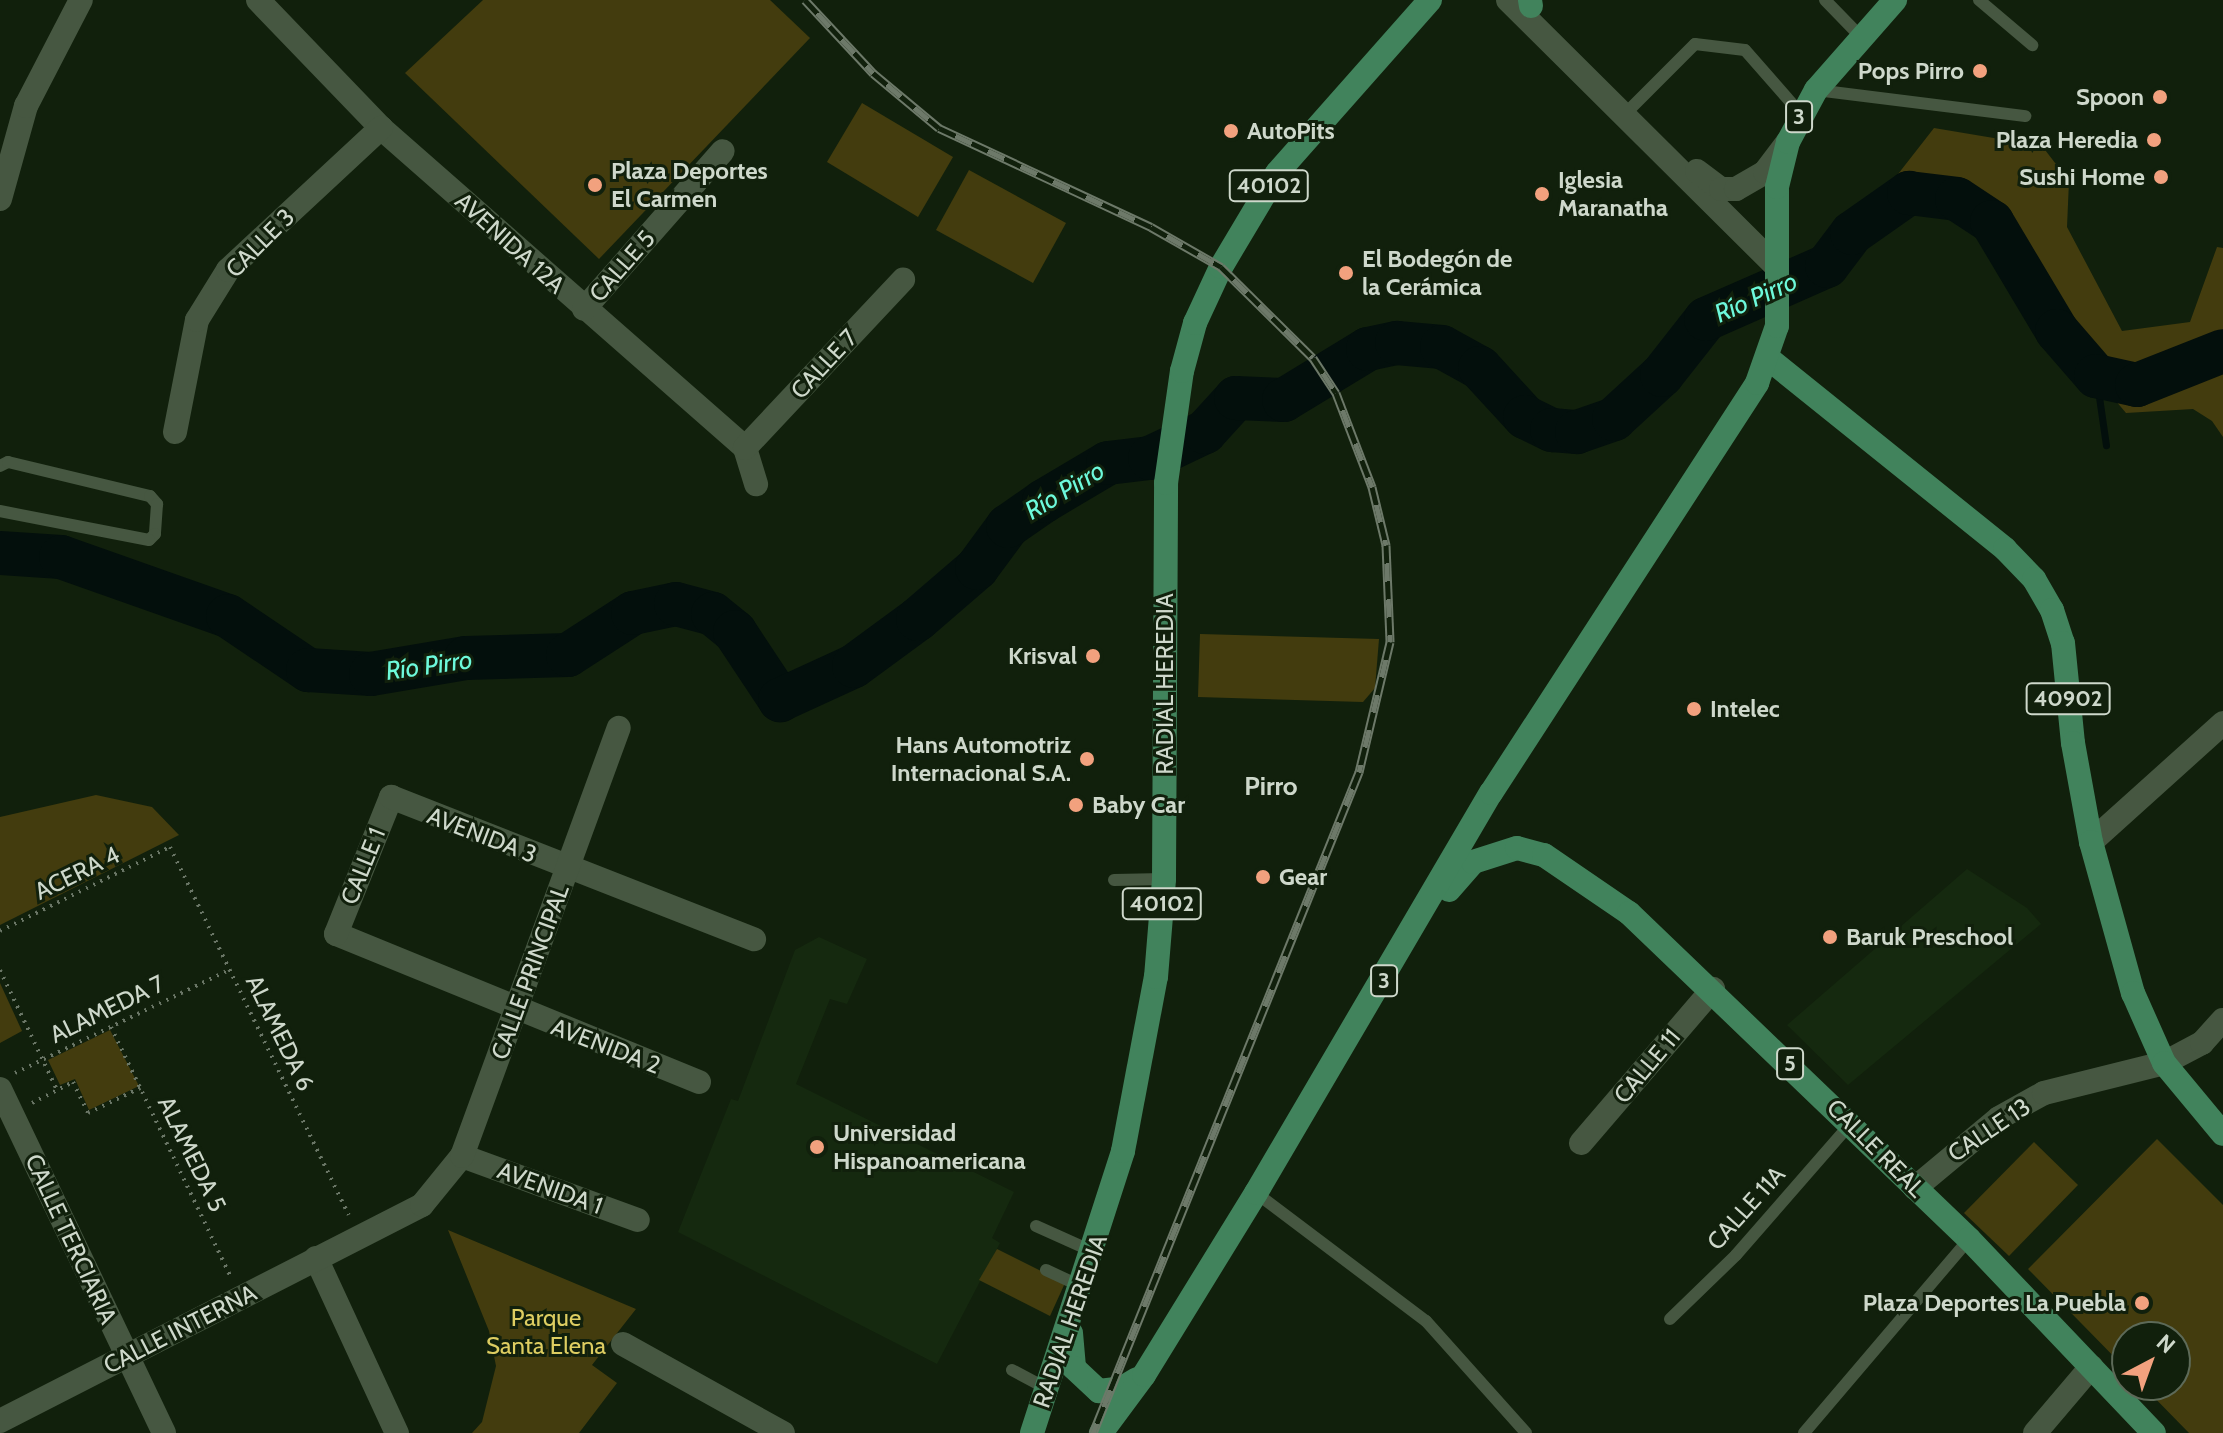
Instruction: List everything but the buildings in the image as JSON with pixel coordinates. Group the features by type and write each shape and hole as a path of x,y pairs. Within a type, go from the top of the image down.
{"main road":[{"name":"RADIAL HEREDIA","path":"1032,1433 1094,1253 1123,1151 1148,1030 1164,879 1166,483 1174,410 1195,323 1277,173 1430,0"},
{"name":"3","path":"1101,1433 1144,1375 1256,1193 1399,956 1491,793 1769,359 1777,326 1774,268 1777,187 1788,142 1816,90 1895,0"},
{"name":"40902","path":"1769,359 2005,549 2034,579 2052,610 2063,643 2073,743 2091,842 2133,993 2164,1063 2223,1134"},
{"name":"CALLE REAL","path":"1399,956 1473,862 1517,848 1544,855 1585,880 1713,989 1851,1123 1969,1239 2154,1433"},
{"path":"1073,1315 1070,1354 1085,1381 1109,1392 1144,1375"}],"street":[{"path":"0,199 26,106 81,0"},
{"name":"AVENIDA 12A","path":"258,0 381,128 745,448"},
{"path":"1524,1 1721,189 1736,189 1765,172 1788,142"},
{"path":"1524,1 1774,268"},
{"name":"CALLE 3","path":"175,432 197,320 228,270 381,128"},
{"name":"CALLE 5","path":"584,309 723,151"},
{"name":"CALLE 7","path":"745,448 903,280"},
{"path":"745,448 756,484"},
{"path":"2091,842 2223,723"},
{"name":"CALLE PRINCIPAL","path":"358,1235 422,1205 462,1156 619,728"},
{"name":"AVENIDA 3","path":"391,797 754,939"},
{"name":"CALLE 1","path":"336,934 391,797"},
{"name":"AVENIDA 2","path":"336,934 515,1011 699,1082"},
{"name":"CALLE 11","path":"1581,1143 1713,989"},
{"name":"CALLE 13","path":"1915,1188 1999,1118 2044,1093 2164,1063 2202,1043 2223,1020"},
{"name":"CALLE TERCIARIA","path":"0,1089 164,1433"},
{"name":"AVENIDA 1","path":"462,1156 638,1220"},
{"name":"CALLE INTERNA","path":"0,1421 358,1235"},
{"path":"316,1258 397,1433"},
{"path":"623,1344 783,1433"},
{"path":"2035,1433 2091,1367"}],"lane":[{"path":"1825,0 1862,38"},
{"path":"1979,0 2032,45"},
{"path":"1632,107 1695,44 1745,50 1801,114"},
{"path":"1816,90 2025,116"},
{"path":"0,466 8,462 150,496 157,504 155,534 149,540 0,511"},
{"path":"1114,880 1164,879"},
{"name":"CALLE 11A","path":"1670,1319 1736,1255 1851,1123"},
{"path":"1256,1193 1426,1321 1526,1433"},
{"path":"1036,1226 1094,1253"},
{"path":"1804,1433 1969,1239"},
{"path":"1046,1270 1081,1286"},
{"path":"1012,1370 1046,1388"}],"path":[{"name":"ACERA 4","path":"0,931 170,847"},
{"name":"ALAMEDA 6","path":"170,847 358,1235"},
{"path":"0,970 57,1090 73,1082 88,1113 140,1088"},
{"name":"ALAMEDA 7","path":"0,1080 229,970"},
{"name":"ALAMEDA 5","path":"111,1027 241,1297"}],"shaded area":[{"path":"1967,869 2027,908 2041,924 1848,1085 1787,1025"},
{"name":"Universidad Hispanoamericana","path":"819,937 867,959 847,1004 830,999 796,1084 1014,1192 992,1238 1000,1243 937,1364 678,1232 731,1099 738,1101 795,950"}],"green space":[{"name":"Plaza Deportes El Carmen","path":"483,0 770,0 810,38 599,259 405,73"},
{"path":"862,103 953,157 918,217 827,162"},
{"path":"1934,128 2042,146 2069,181 2067,227 2122,331 2190,322 2217,247 2223,248 2223,437 2212,421 2193,409 2126,413 2057,331 1992,223 1957,199 1909,193 1852,233"},
{"path":"969,170 1066,223 1033,283 936,230"},
{"path":"1200,634 1379,639 1375,688 1363,702 1198,697"},
{"path":"96,795 152,807 179,835 0,925 0,817"},
{"path":"0,983 22,1031 0,1043"},
{"path":"110,1030 139,1086 89,1110 75,1079 60,1085 48,1060"},
{"name":"Plaza Deportes La Puebla","path":"2157,1139 2223,1205 2223,1433 2189,1433 2158,1401 2191,1401 2191,1321 2111,1321 2111,1354 2028,1269"},
{"path":"2034,1142 2078,1185 2009,1256 1964,1213"},
{"name":"Parque Santa Elena","path":"448,1230 636,1309 592,1365 617,1383 579,1433 472,1433 482,1422 496,1366 489,1331"},
{"path":"997,1249 1065,1283 1050,1316 979,1280"}],"waterway":[{"name":"Río Pirro","path":"0,553 61,557 228,616 308,670 371,674 466,658 568,655 633,613 676,604 713,614 735,632 780,700 854,666 918,619 977,568 1008,526 1044,501 1108,463 1150,458 1205,432 1236,398 1284,400 1368,349 1397,343 1442,347 1480,368 1525,417 1552,430 1577,432 1614,419 1662,375 1706,319 1827,266 1852,233 1909,193 1957,199 1992,222 2057,331 2096,376 2137,385 2223,351"},
{"path":"2096,376 2106,445"}],"railway":[{"path":"805,0 873,73 939,128 1151,227 1221,267 1313,358 1336,393 1372,487 1386,545 1390,642 1359,772 1093,1433"}],"place":[{"name":"Pops Pirro","path":"1980,71"},
{"name":"Spoon","path":"2160,97"},
{"name":"AutoPits","path":"1231,131"},
{"name":"Plaza Heredia","path":"2154,140"},
{"name":"Sushi Home","path":"2161,177"},
{"name":"Plaza Deportes El Carmen","path":"595,185"},
{"name":"Iglesia Maranatha","path":"1542,194"},
{"name":"El Bodegón de la Cerámica","path":"1346,273"},
{"name":"Krisval","path":"1093,656"},
{"name":"Intelec","path":"1694,709"},
{"name":"Hans Automotriz Internacional S.A.","path":"1087,759"},
{"name":"Baby Car","path":"1076,805"},
{"name":"Gear","path":"1263,877"},
{"name":"Baruk Preschool","path":"1830,937"},
{"name":"Universidad Hispanoamericana","path":"817,1147"},
{"name":"Plaza Deportes La Puebla","path":"2142,1303"}],"district":[{"name":"Pirro","path":"1271,787"}]}
